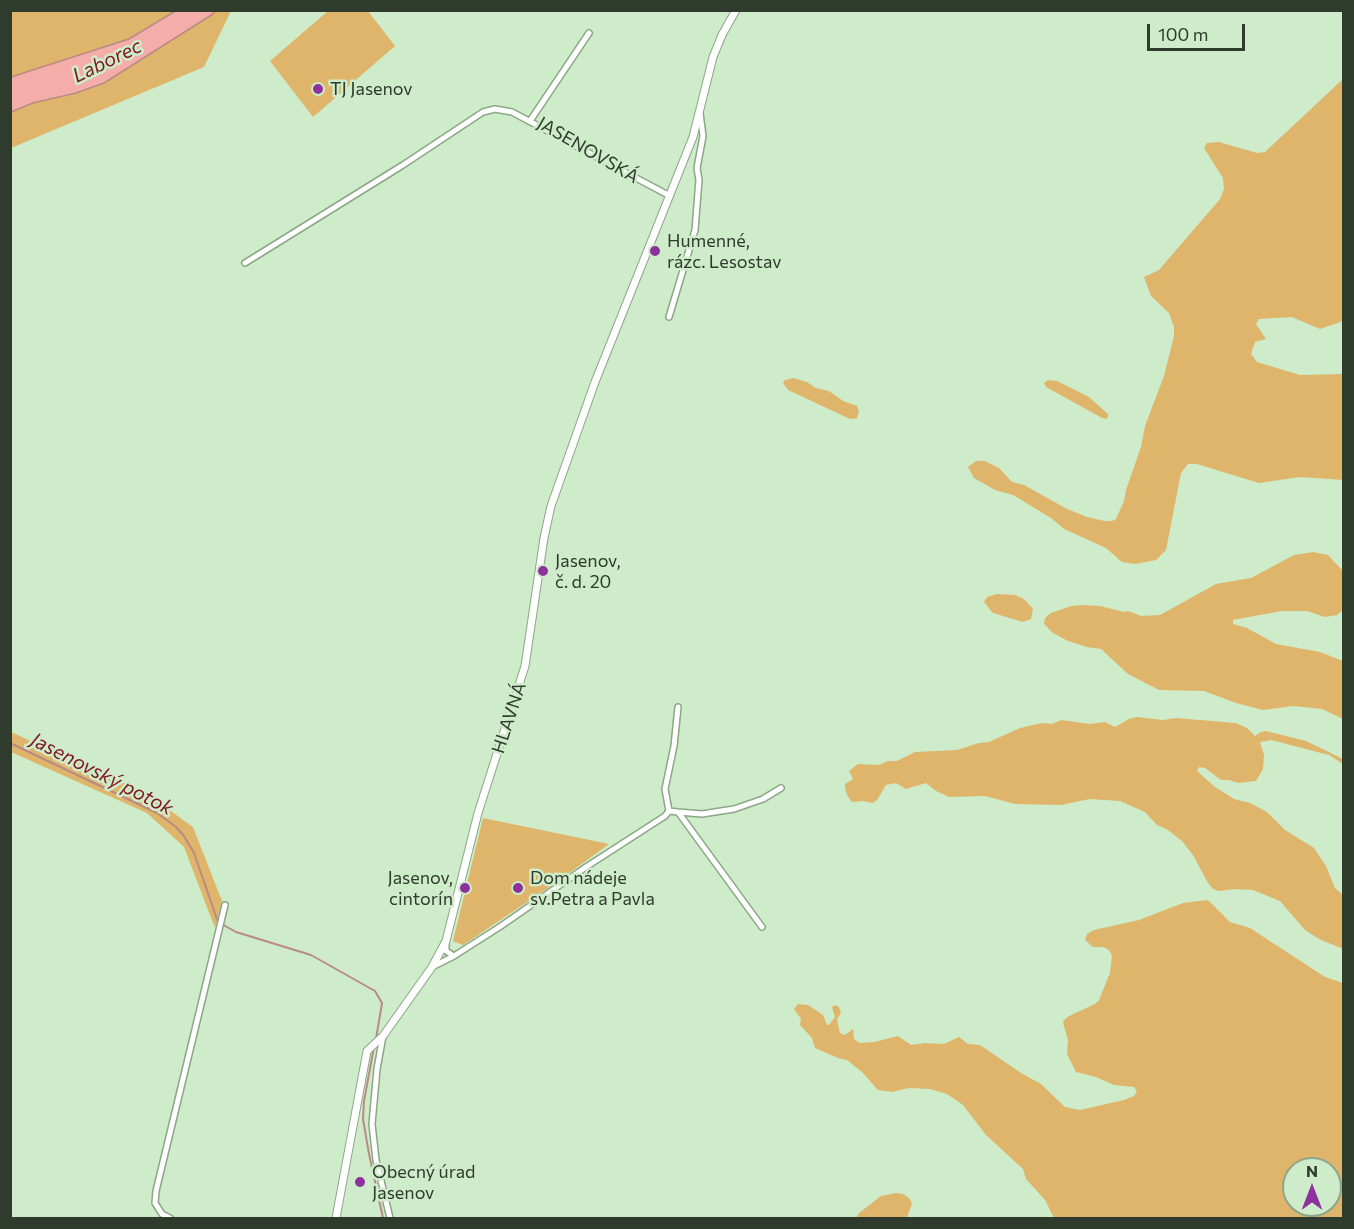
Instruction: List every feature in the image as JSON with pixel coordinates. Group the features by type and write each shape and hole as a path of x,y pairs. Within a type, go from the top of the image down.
{"street":[{"path":"670,196 693,137 713,57 736,10"},
{"name":"JASENOVSKÁ","path":"589,33 530,121 670,196"},
{"path":"245,263 403,165 483,112 495,109 512,112 530,121"},
{"path":"669,317 695,230 699,180 697,168 703,136 700,112"},
{"name":"HLAVNÁ","path":"336,1218 364,1060 432,968 446,941 478,813 525,666 551,506 596,382 670,196"},
{"path":"432,968 454,956 665,816 669,811 665,789 678,707"},
{"path":"669,811 702,814 734,809 763,799 781,788"},
{"path":"678,813 762,927"},
{"path":"170,1218 162,1214 155,1203 156,1191 225,905"},
{"path":"446,941 446,951 454,956"},
{"path":"381,1038 372,1124 376,1160 390,1218"}],"shaded area":[{"path":"11,11 231,11 204,67 11,148"},
{"name":"TJ Jasenov","path":"328,11 368,11 395,46 313,117 270,61"},
{"path":"1343,79 1343,321 1320,329 1292,317 1259,319 1256,324 1266,339 1255,342 1251,354 1257,362 1300,375 1343,374 1343,480 1300,477 1259,483 1197,464 1188,464 1181,473 1166,550 1156,560 1135,564 1122,562 1106,548 1064,529 1051,518 1013,495 995,490 974,478 968,467 976,461 985,461 999,468 1012,482 1024,485 1067,509 1105,521 1116,519 1141,447 1145,426 1164,376 1174,336 1174,327 1169,313 1151,296 1144,277 1159,270 1220,199 1224,189 1223,178 1204,148 1207,143 1219,142 1257,153 1265,152"},
{"path":"793,378 829,391 843,401 857,406 859,411 857,418 850,419 788,390 783,383"},
{"path":"1048,380 1057,381 1089,397 1108,414 1108,417 1102,418 1046,387 1044,383"},
{"path":"1313,552 1328,555 1342,570 1343,610 1337,615 1325,617 1307,611 1282,611 1233,620 1233,624 1247,628 1276,644 1320,652 1343,661 1343,719 1322,709 1293,706 1263,710 1204,691 1159,690 1128,674 1101,649 1068,641 1053,633 1044,624 1045,618 1051,613 1071,606 1083,605 1128,611 1141,616 1160,615 1216,584 1251,578 1294,555"},
{"path":"997,594 1015,595 1024,599 1033,609 1031,619 1023,622 993,613 984,602 987,597"},
{"path":"1137,717 1236,723 1247,728 1255,736 1266,731 1306,741 1343,759 1343,764 1329,755 1271,740 1260,742 1264,755 1263,769 1256,781 1238,783 1221,780 1205,768 1199,767 1197,771 1215,787 1234,799 1250,803 1267,812 1285,830 1314,848 1326,866 1335,888 1343,895 1343,949 1305,930 1280,901 1253,890 1219,891 1213,889 1182,841 1157,825 1145,812 1120,801 1090,799 1061,805 1015,804 985,796 949,797 926,783 906,789 896,783 886,785 873,803 852,802 845,788 845,784 853,779 849,771 858,764 879,765 888,761 897,761 915,752 957,750 989,742 1020,728 1042,723 1052,724 1061,720 1090,724 1105,722 1115,727"},
{"path":"11,732 146,793 193,827 222,901 215,928 184,847 147,813 11,752"},
{"path":"483,818 609,844 463,945 453,941"},
{"path":"1208,900 1230,922 1250,928 1325,977 1343,983 1343,1218 1054,1218 1045,1200 1026,1179 1023,1169 986,1135 963,1105 947,1094 930,1089 909,1088 892,1092 878,1090 862,1072 847,1060 815,1048 812,1038 800,1025 801,1019 794,1009 798,1004 808,1005 823,1015 829,1025 835,1017 832,1007 835,1005 839,1007 841,1013 837,1019 840,1033 845,1035 853,1029 854,1039 860,1043 898,1036 911,1045 944,1044 959,1037 968,1044 980,1045 1041,1084 1065,1107 1080,1110 1124,1100 1134,1096 1137,1091 1134,1087 1114,1085 1076,1072 1067,1054 1068,1040 1063,1023 1069,1016 1099,1000 1110,973 1112,956 1109,950 1103,947 1093,947 1085,940 1087,934 1094,930 1139,920 1183,903"},
{"path":"903,1194 912,1203 907,1218 856,1218 881,1196"}],"water":[{"name":"Laborec","path":"177,10 215,11 104,83 76,93 33,103 11,112 11,77 129,39"}],"waterway":[{"name":"Jasenovský potok","path":"10,743 157,813 176,827 194,853 218,922 236,932 311,955 375,991 382,1003 376,1039"},
{"name":"Jasenovský potok","path":"374,1047 363,1119 383,1218"}],"place":[{"name":"TJ Jasenov","path":"318,89"},
{"name":"Humenné, rázc. Lesostav","path":"655,251"},
{"name":"Jasenov, č. d. 20","path":"543,571"},
{"name":"Jasenov, cintorín","path":"465,888"},
{"name":"Dom nádeje sv.Petra a Pavla","path":"518,888"},
{"name":"Obecný úrad Jasenov","path":"360,1182"}]}
